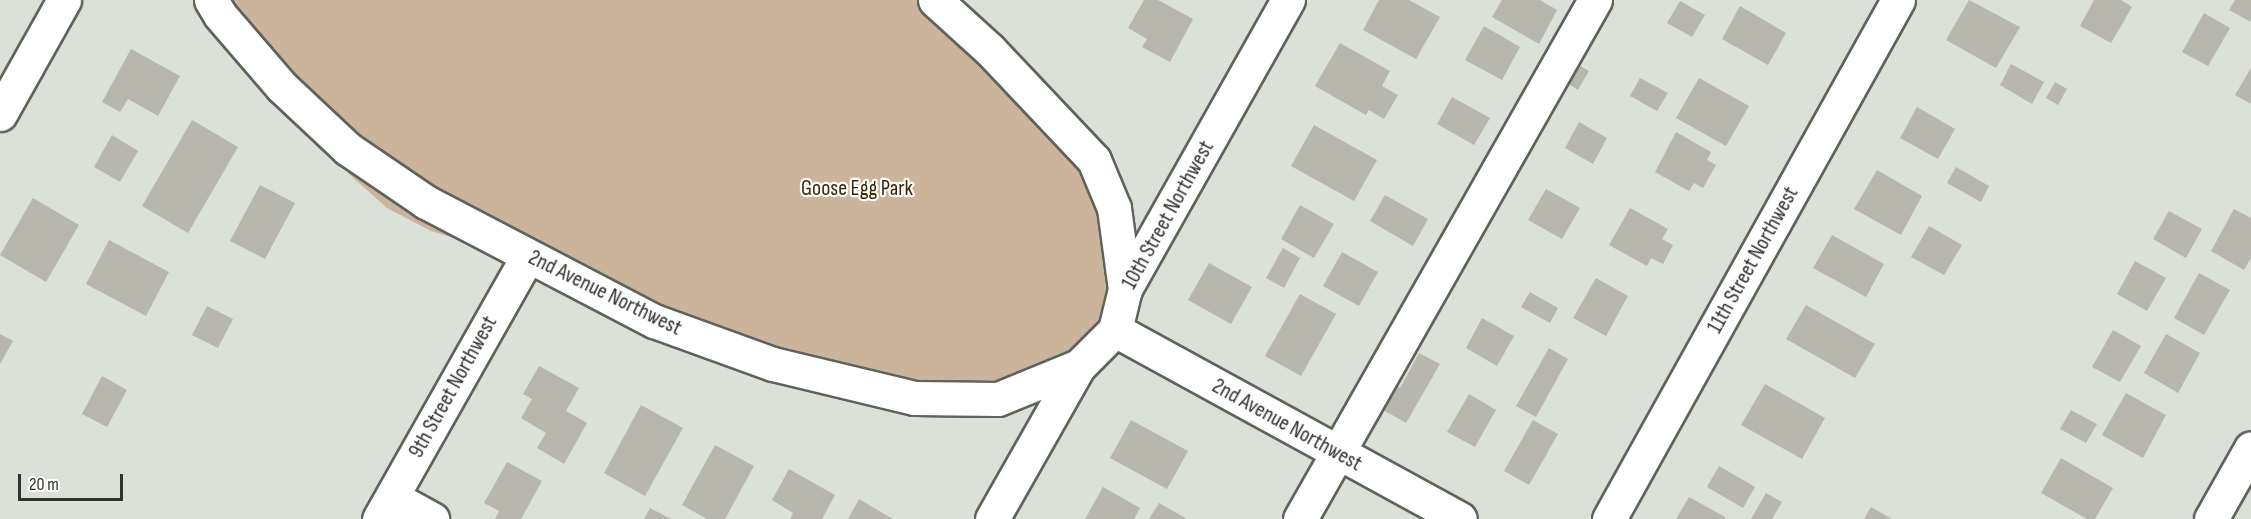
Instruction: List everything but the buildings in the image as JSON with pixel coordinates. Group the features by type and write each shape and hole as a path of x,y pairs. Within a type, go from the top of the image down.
{"street":[{"path":"0,114 64,0"},
{"name":"2nd Avenue Northwest","path":"211,0 220,15 282,87 348,149 426,202 654,321 773,364 915,398 998,399 1079,366"},
{"path":"935,0 990,50 1094,160 1114,208 1125,289"},
{"name":"10th Street Northwest","path":"1115,330 1125,289 1288,0"},
{"path":"1300,519 1595,0"},
{"name":"11th Street Northwest","path":"1609,519 1898,0"},
{"name":"9th Street Northwest","path":"385,508 528,256"},
{"path":"992,519 1079,366 1115,330"},
{"name":"2nd Avenue Northwest","path":"1115,330 1460,519"},
{"path":"2211,519 2251,448"},
{"path":"385,508 432,519"}],"green space":[{"name":"Goose Egg Park","path":"211,0 935,0 1094,160 1115,330 998,399 773,364 474,227 460,240 431,231 387,208 348,173 335,137"}]}
